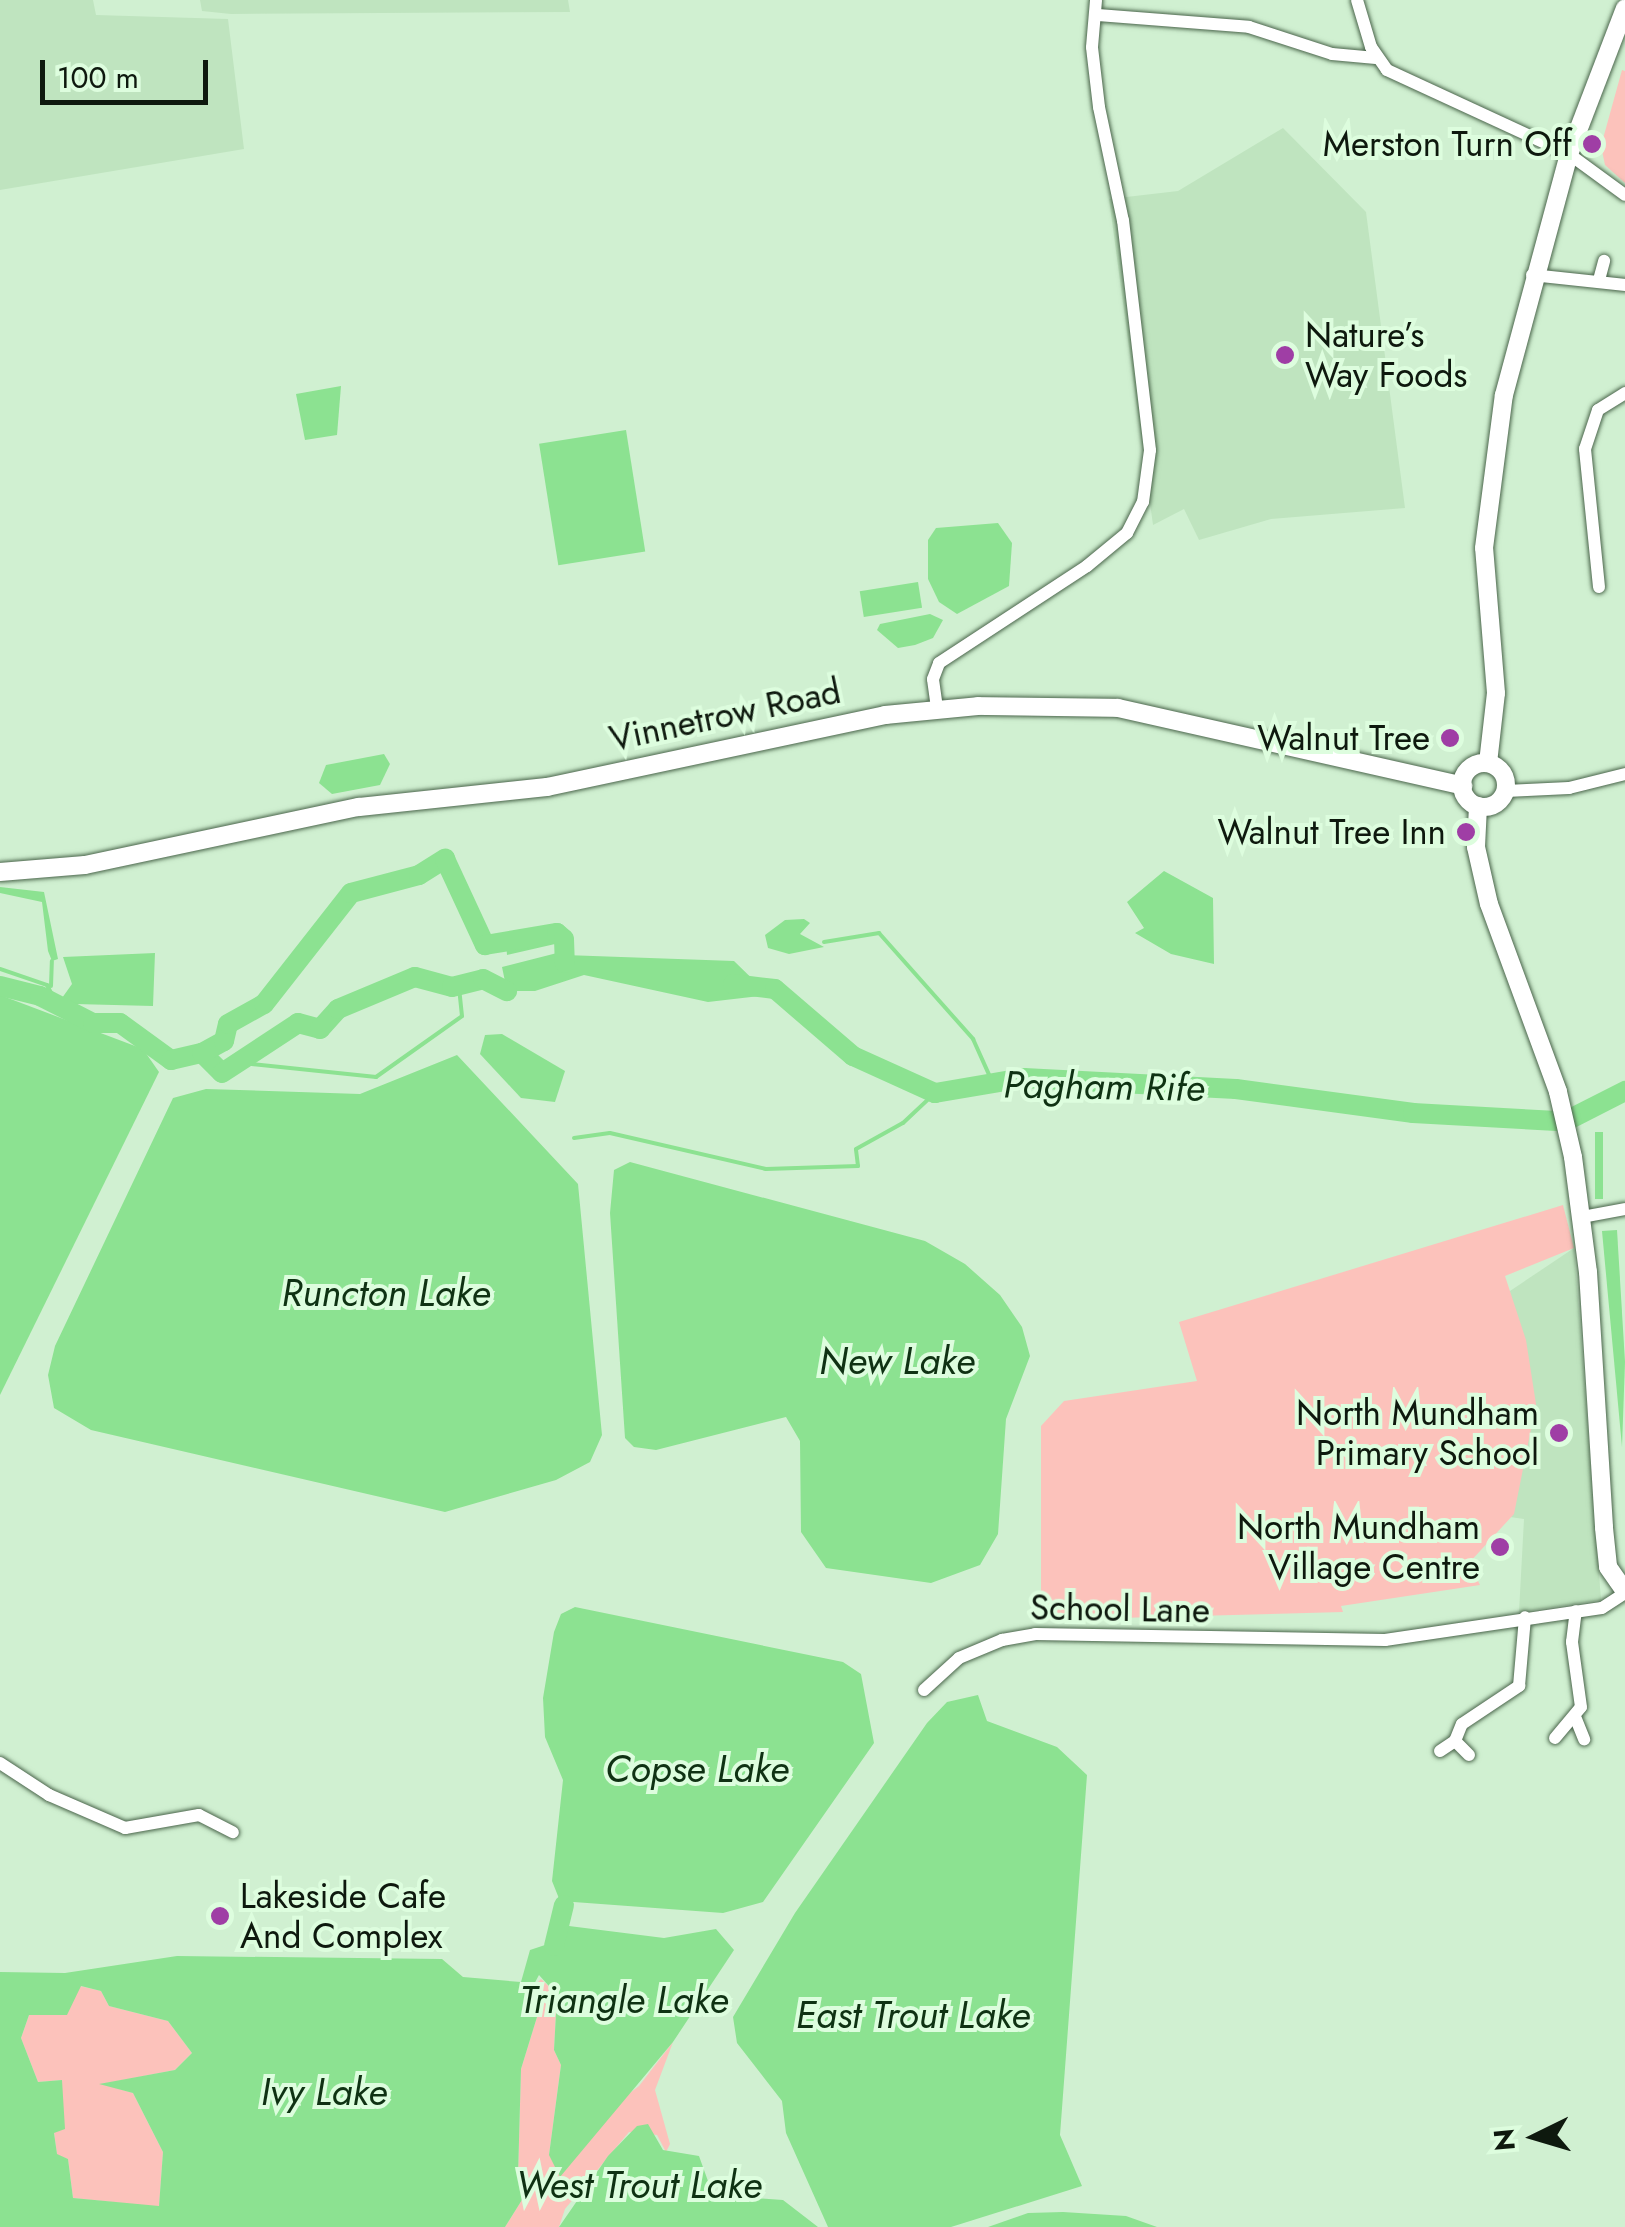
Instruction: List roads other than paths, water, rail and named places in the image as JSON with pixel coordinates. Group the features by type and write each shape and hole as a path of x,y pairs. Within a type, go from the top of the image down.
{"main road":[{"path":"1488,763 1496,693 1484,548 1504,395 1532,275 1569,154 1625,8"},
{"name":"Vinnetrow Road","path":"0,872 85,864 340,810 547,787 937,708 1118,708 1462,786"},
{"path":"1488,763 1468,770 1462,786 1478,806 1475,833 1484,883 1558,1092 1582,1217 1608,1567 1625,1592"},
{"path":"1478,806 1498,802 1506,790 1505,776 1488,763"}],"street":[{"path":"937,708 933,679 939,664 1100,556 1127,533 1144,502 1150,450 1123,221 1092,46 1098,16 1096,0"},
{"path":"1357,0 1376,58"},
{"path":"1098,16 1249,27 1332,54 1376,58 1418,88 1569,154 1625,194"},
{"path":"1598,280 1604,261"},
{"path":"1532,275 1625,285"},
{"path":"1599,588 1604,568 1585,449 1598,410 1625,393"},
{"path":"1506,790 1569,788 1625,774"},
{"path":"1582,1217 1625,1210"},
{"name":"School Lane","path":"924,1690 958,1658 1002,1640 1036,1634 1384,1640 1602,1608 1625,1592"},
{"path":"1555,1738 1576,1719 1581,1707 1572,1642 1576,1612"},
{"path":"1440,1751 1455,1741 1470,1715 1518,1686 1525,1617"},
{"path":"1576,1719 1584,1739"},
{"path":"1455,1741 1469,1754"},
{"path":"0,1762 49,1795 125,1828 199,1815 233,1832"}],"water":[{"path":"341,386 337,435 305,440 296,394"},
{"path":"626,430 645,551 558,565 539,444"},
{"path":"998,523 1012,543 1009,586 957,614 939,602 928,579 928,540 936,528"},
{"path":"918,582 922,608 864,617 860,591"},
{"path":"930,614 943,620 933,638 915,645 898,648 877,630 880,624"},
{"path":"384,754 390,764 380,785 332,794 319,783 326,765"},
{"path":"1164,871 1213,898 1214,964 1171,954 1135,933 1144,928 1127,902"},
{"path":"0,887 44,892 58,959 52,961 48,951 42,902 0,893"},
{"path":"804,919 810,923 800,934 824,947 789,954 768,948 765,935 785,920"},
{"path":"557,933 565,955 734,961 769,995 708,1002 584,975 535,991 507,991 502,967 557,953 555,944 507,955 506,942"},
{"path":"155,953 153,1006 75,1004 70,1012 57,1005 72,984 63,957"},
{"path":"0,995 143,1049 159,1072 0,1395"},
{"path":"502,1034 565,1071 555,1102 521,1098 480,1054 485,1035"},
{"name":"Runcton Lake","path":"457,1055 578,1184 602,1435 590,1462 556,1480 445,1512 91,1430 54,1408 48,1375 55,1346 173,1098 206,1089 360,1094"},
{"path":"1595,1132 1603,1132 1603,1199 1595,1199"},
{"name":"New Lake","path":"630,1162 925,1241 965,1264 1000,1295 1022,1327 1030,1356 1006,1419 998,1534 980,1565 931,1583 826,1568 801,1532 800,1441 786,1417 656,1450 634,1447 625,1438 610,1213 614,1170"},
{"path":"1617,1230 1625,1362 1622,1447 1602,1231"},
{"name":"Copse Lake","path":"575,1607 843,1662 861,1674 874,1743 763,1902 723,1913 560,1901 552,1881 563,1780 545,1737 543,1698 554,1632 561,1614"},
{"name":"East Trout Lake","path":"978,1695 987,1721 1057,1747 1087,1775 1060,2135 1082,2186 951,2227 828,2227 786,2133 782,2101 737,2043 733,2017 795,1913 927,1723 947,1702"},
{"name":"Ivy Lake","path":"561,1925 664,1938 716,1929 734,1950 673,2042 560,2177 549,2155 561,2065 554,2050 557,1995 539,1975 532,1988 537,2017 521,2069 518,2176 525,2195 505,2227 0,2227 0,1972 65,1973 177,1956 442,1959 463,1977 521,1982 530,1950 551,1943","holes":["81,1986 101,1991 109,2006 168,2021 192,2053 175,2070 99,2084 133,2093 163,2152 159,2206 73,2198 68,2159 57,2154 54,2133 65,2129 62,2080 38,2082 21,2038 29,2015 67,2015"]},
{"name":"West Trout Lake","path":"648,2124 663,2150 699,2156 713,2195 783,2200 818,2227 559,2227 608,2156 637,2126"},
{"path":"1028,2213 1126,2216 1157,2227 988,2227"}],"waterway":[{"name":"Pagham Rife","path":"202,1053 224,1041 228,1024 264,1004 351,893 419,875 445,859 485,945 557,933 564,939 565,963"},
{"path":"824,942 879,933 973,1039 991,1079"},
{"path":"51,986 52,961"},
{"path":"0,969 47,985 57,1005"},
{"name":"Pagham Rife","path":"0,986 40,996 93,1023 120,1023 171,1060 202,1053 222,1073 298,1023 320,1029 338,1009 415,977 452,987 483,979 507,991"},
{"name":"Pagham Rife","path":"733,984 775,989 853,1056 935,1093 1024,1078 1236,1089 1413,1113 1557,1121"},
{"path":"242,1063 376,1077 462,1016 459,985"},
{"name":"Pagham Rife","path":"1570,1119 1625,1091"},
{"path":"574,1138 610,1133 766,1169 858,1166 856,1149 903,1123 935,1093"},
{"path":"554,1946 564,1905"}],"place":[{"name":"Merston Turn Off","path":"1592,144"},
{"name":"Nature’s Way Foods","path":"1285,355"},
{"name":"Walnut Tree","path":"1450,738"},
{"name":"Walnut Tree Inn","path":"1466,832"},
{"name":"North Mundham Primary School","path":"1559,1433"},
{"name":"North Mundham Village Centre","path":"1500,1547"},
{"name":"Lakeside Cafe And Complex","path":"220,1916"}],"water label":[{"name":"Triangle Lake","path":"624,2000"}]}
